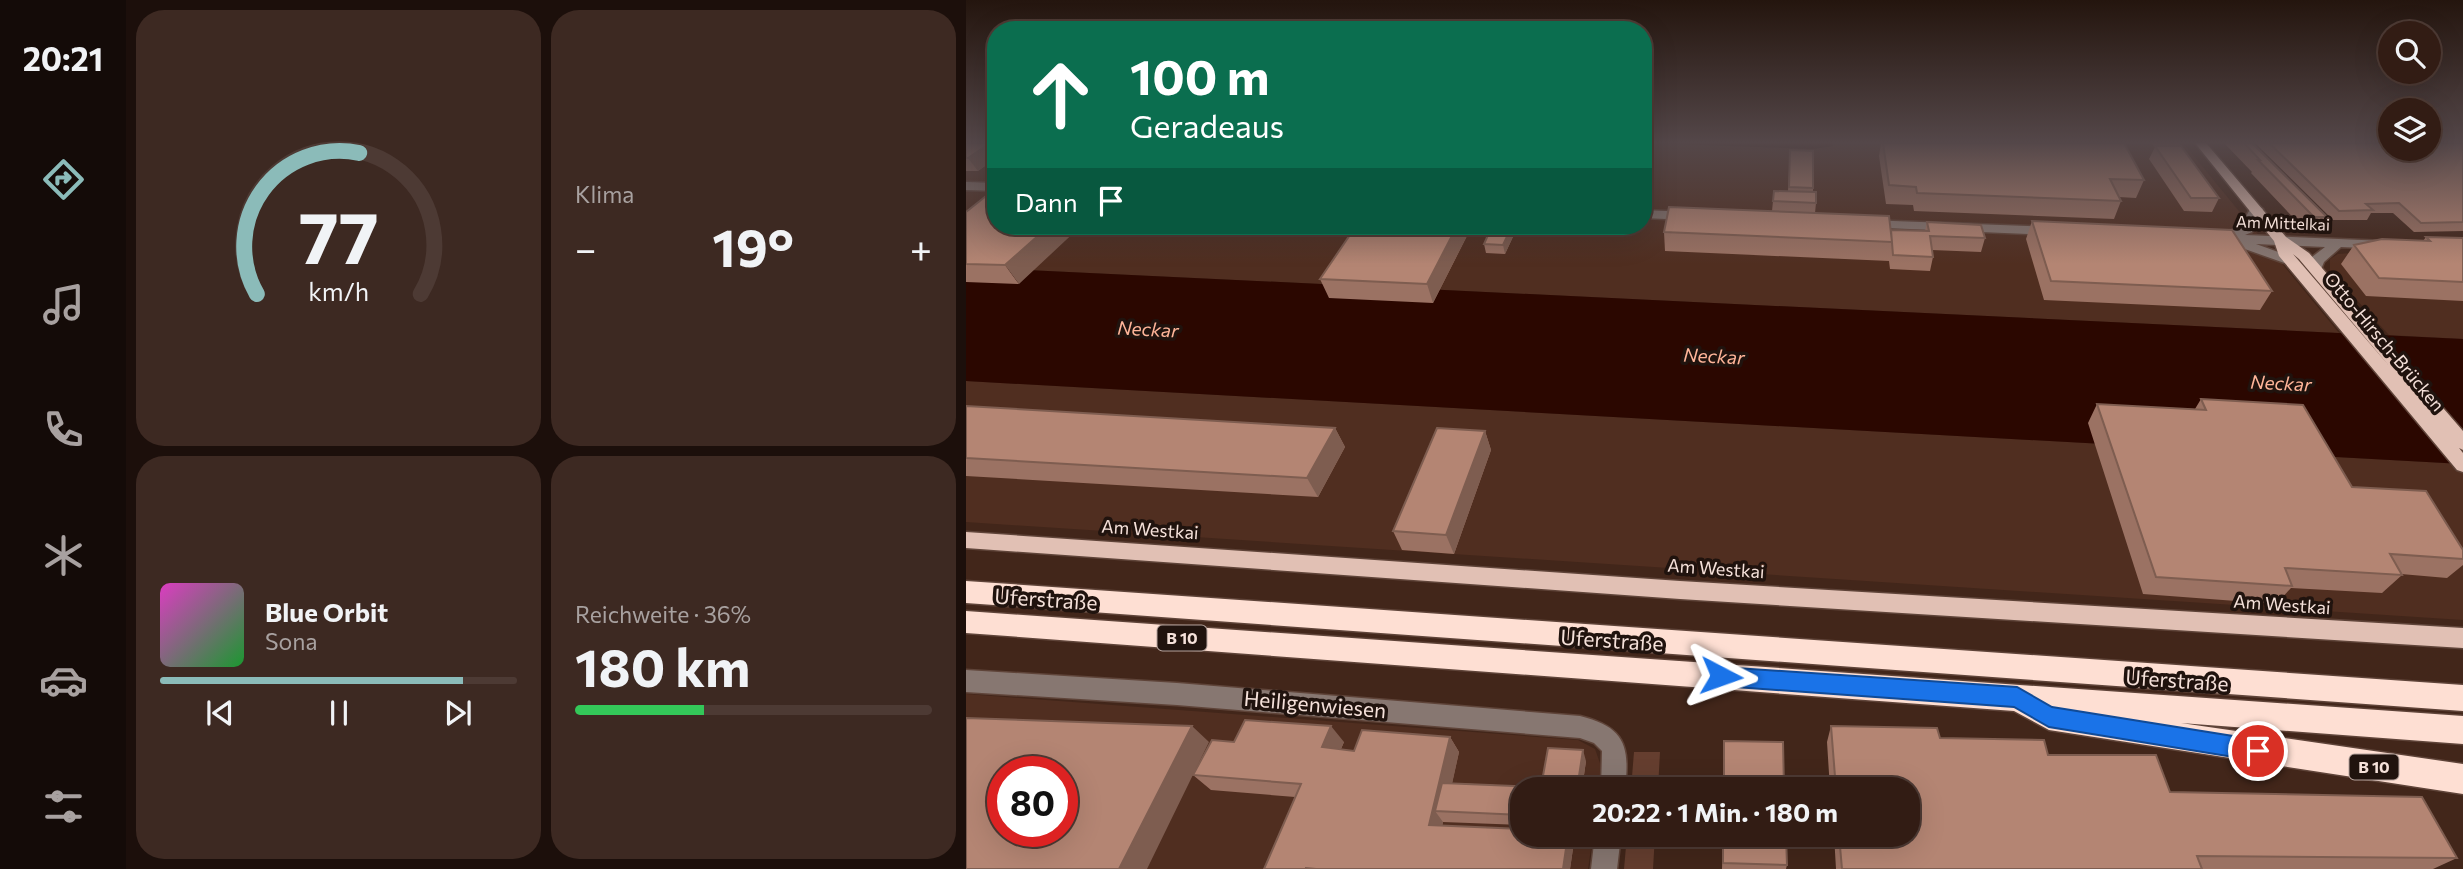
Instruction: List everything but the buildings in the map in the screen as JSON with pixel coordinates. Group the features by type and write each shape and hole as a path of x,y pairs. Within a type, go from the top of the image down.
{"highway":[{"name":"Uferstraße","path":"966,592 2463,698"},
{"name":"Uferstraße","path":"966,622 2463,730"},
{"name":"B 10","path":"2017,697 2049,717 2463,779"}],"main road":[{"name":"Otto-Hirsch-Brücken","path":"2235,184 2281,240 2304,256 2315,269 2328,295 2463,465"},
{"name":"Otto-Hirsch-Brücken","path":"2281,240 2284,253 2290,261 2328,295 2463,443"},
{"name":"Am Westkai","path":"966,540 1692,591 2463,638"}],"street":[{"path":"966,186 987,187"},
{"name":"Am Mittelkai","path":"2227,239 2247,229 2257,209"},
{"path":"1652,214 1699,216"},
{"path":"1849,223 2060,232"},
{"name":"Am Mittelkai","path":"2202,238 2407,246"},
{"name":"Am Mittelkai","path":"2227,239 2290,261"},
{"name":"Am Mittelkai","path":"2315,269 2317,260 2338,243"},
{"name":"Heiligenwiesen","path":"966,681 1177,694 1580,727 1598,730 1609,737 1615,749 1614,777"},
{"path":"1604,869 1607,847"}],"shaded area":[{"path":"966,184 987,184 987,235 1652,235 1652,184 2216,184 2339,333 966,267"},
{"path":"2366,252 2463,256 2463,339 2389,335 2330,271 2330,259 2338,254"},
{"path":"966,381 2463,464 2463,620 966,522"},
{"path":"966,694 1578,740 1595,749 1602,769 1601,777 1510,777 1510,847 1591,847 1588,869 966,869"},
{"path":"1634,752 1660,752 1659,777 1632,777"},
{"path":"1626,847 1654,847 1653,869 1624,869"}],"water":[{"name":"Neckar","path":"966,267 2463,339 2463,464 966,381"}],"route":[{"path":"1721,676 2017,697 2049,717 2258,751"}]}
